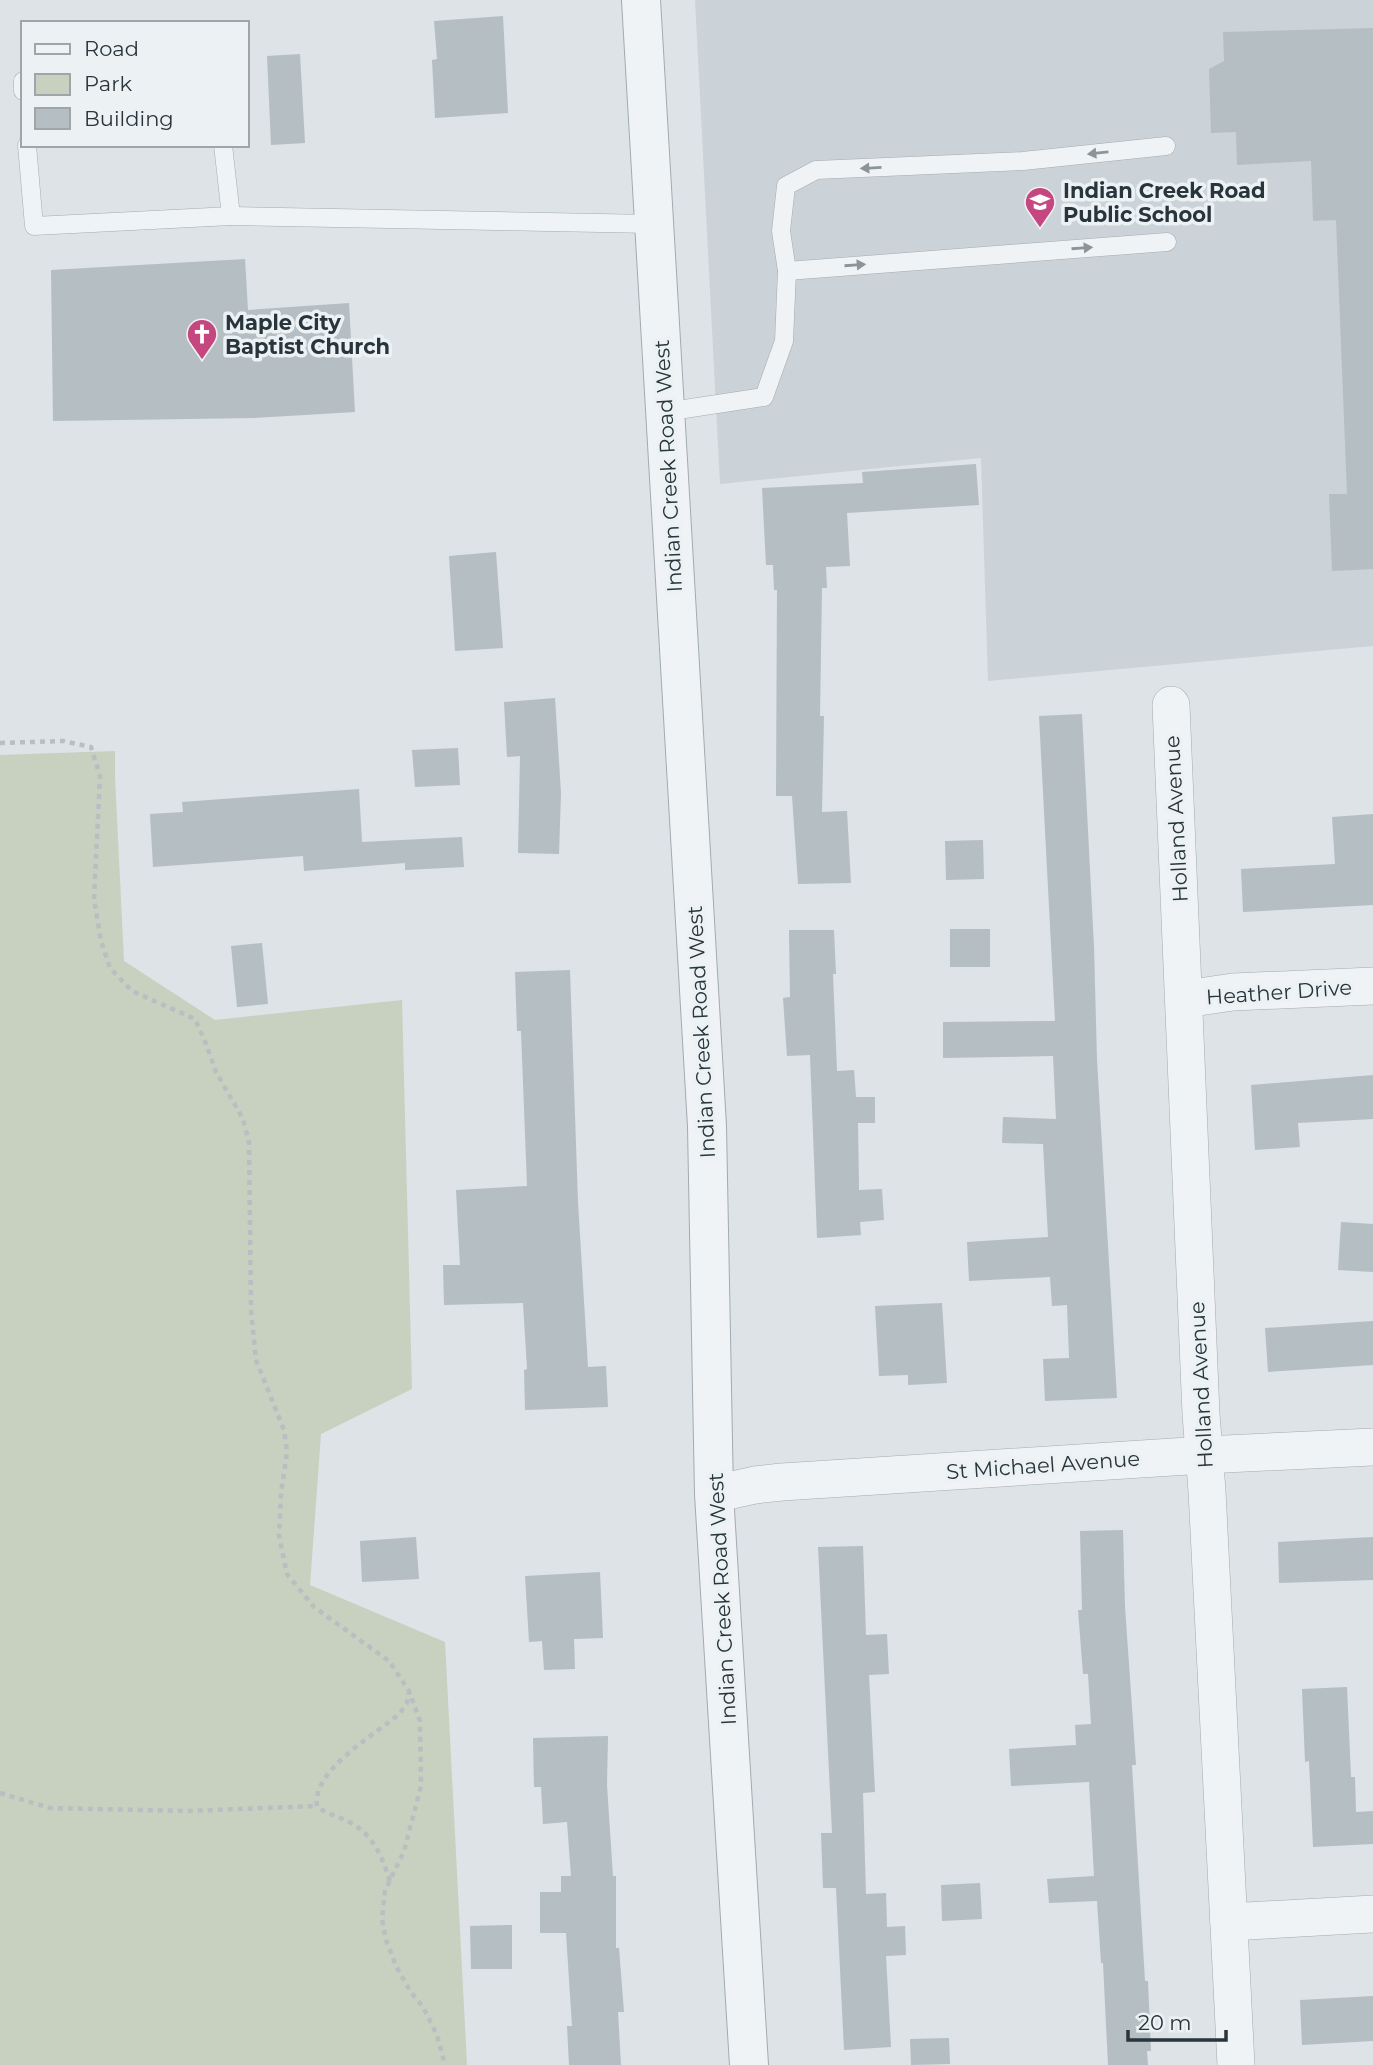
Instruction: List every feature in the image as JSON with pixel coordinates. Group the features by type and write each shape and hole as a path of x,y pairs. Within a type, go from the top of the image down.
{"street":[{"name":"Indian Creek Road West","path":"641,0 707,1126 714,1493 749,2065"},
{"name":"Holland Avenue","path":"1171,705 1204,1455 1236,2065"},
{"name":"Heather Drive","path":"1185,999 1233,992 1373,986"},
{"name":"St Michael Avenue","path":"714,1493 782,1482 1373,1447"},
{"path":"1229,1922 1373,1914"}],"lane":[{"path":"665,412 764,397 784,341 787,271 781,231 786,186 816,170 1023,161 1166,146"},
{"path":"27,147 34,226 231,216 653,224"},
{"path":"223,147 231,216"},
{"path":"787,271 1167,242"}],"path":[{"path":"0,743 63,741 91,747 100,776 94,899 101,941 110,968 132,991 195,1019 216,1072 243,1119 249,1142 250,1270 256,1360 284,1430 287,1452 279,1536 287,1574 314,1607 389,1661 409,1691 420,1721 421,1786 404,1851 383,1903 382,1919 386,1940 397,1966 437,2035 445,2065"},
{"path":"390,1882 380,1855 369,1836 351,1823 325,1814 317,1806 315,1797 339,1762 400,1713 407,1703 409,1691"},
{"path":"0,1793 50,1808 187,1811 317,1806"}],"shaded area":[{"name":"Indian Creek Road Public School","path":"695,0 1373,0 1373,646 988,681 981,458 720,484"}],"green space":[{"path":"115,751 124,961 215,1020 402,1000 412,1389 321,1434 310,1585 445,1642 467,2065 0,2065 0,755"}],"building":[{"path":"503,16 508,113 435,118 432,60 437,59 434,21"},
{"path":"1373,28 1373,569 1332,571 1329,494 1347,494 1336,220 1313,221 1311,161 1237,165 1236,132 1211,133 1209,69 1224,61 1223,32"},
{"path":"300,54 305,143 271,145 267,56"},
{"name":"Maple City Baptist Church","path":"245,259 248,310 349,303 355,412 254,418 53,421 51,270"},
{"path":"976,464 979,505 847,513 850,566 826,567 827,588 822,588 820,716 824,716 822,812 847,811 851,883 798,884 792,796 776,796 777,590 774,590 773,565 766,565 762,488 863,483 862,472"},
{"path":"496,552 503,648 455,651 449,556"},
{"path":"555,698 561,793 559,854 518,853 520,756 507,757 504,702"},
{"path":"1082,714 1097,1060 1117,1398 1045,1401 1043,1359 1069,1358 1067,1305 1052,1306 1050,1277 969,1281 967,1242 1048,1237 1043,1144 1002,1143 1003,1117 1056,1119 1053,1056 943,1058 943,1022 1055,1021 1039,716"},
{"path":"458,748 460,785 415,787 412,750"},
{"path":"359,789 362,842 462,837 464,867 405,870 405,863 304,871 303,856 153,867 150,814 183,812 182,802"},
{"path":"1373,814 1373,905 1243,912 1241,869 1335,864 1332,817"},
{"path":"983,840 984,879 946,880 945,841"},
{"path":"950,929 990,929 990,967 950,967"},
{"path":"789,930 834,930 837,1071 854,1070 856,1097 875,1097 875,1123 858,1123 859,1190 882,1189 884,1220 860,1222 861,1235 817,1238 810,1055 787,1056 783,998 790,997"},
{"path":"262,943 268,1004 237,1007 231,946"},
{"path":"570,970 578,1202 588,1367 606,1366 608,1407 525,1410 524,1370 527,1369 523,1303 444,1305 443,1265 460,1265 456,1190 527,1186 521,1031 517,1031 515,972"},
{"path":"1373,1075 1373,1119 1298,1123 1300,1147 1255,1150 1251,1085"},
{"path":"1341,1222 1373,1224 1373,1272 1338,1270"},
{"path":"942,1303 947,1383 908,1385 908,1375 879,1376 875,1306"},
{"path":"1373,1321 1373,1365 1268,1372 1265,1328"},
{"path":"1123,1530 1125,1607 1136,1765 1132,1765 1145,1981 1148,1981 1151,2051 1147,2051 1148,2065 1108,2065 1097,1901 1049,1903 1047,1879 1094,1876 1089,1782 1011,1786 1009,1749 1076,1745 1075,1725 1091,1724 1088,1674 1083,1674 1078,1610 1082,1610 1080,1531"},
{"path":"416,1537 419,1579 362,1582 360,1541"},
{"path":"1373,1537 1373,1580 1279,1583 1278,1542"},
{"path":"863,1546 866,1635 887,1634 889,1674 869,1675 875,1792 863,1793 866,1894 886,1893 887,1927 905,1926 906,1955 886,1956 891,2047 844,2050 836,1888 823,1888 821,1833 832,1833 818,1547"},
{"path":"600,1572 603,1638 574,1639 575,1669 544,1670 542,1641 529,1642 525,1576"},
{"path":"1347,1687 1351,1777 1355,1777 1356,1812 1373,1811 1373,1844 1313,1847 1302,1689"},
{"path":"608,1736 607,1785 613,1876 616,1876 616,1948 619,1948 624,2012 618,2012 621,2065 569,2065 567,2026 572,2026 566,1933 540,1933 540,1892 561,1892 561,1876 571,1876 567,1822 543,1824 541,1787 534,1787 533,1738"},
{"path":"980,1883 982,1919 942,1921 941,1885"},
{"path":"512,1925 512,1969 471,1969 470,1926"},
{"path":"1373,1996 1373,2041 1302,2045 1300,2000"},
{"path":"949,2038 950,2064 911,2065 910,2039"}],"place":[{"name":"Indian Creek Road Public School","path":"1040,229"},
{"name":"Maple City Baptist Church","path":"202,361"}]}
